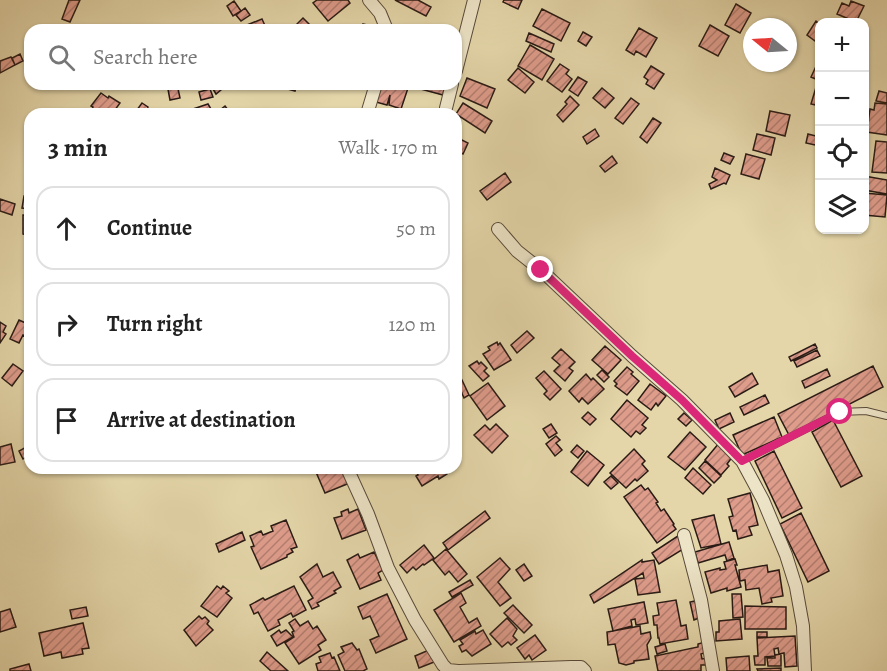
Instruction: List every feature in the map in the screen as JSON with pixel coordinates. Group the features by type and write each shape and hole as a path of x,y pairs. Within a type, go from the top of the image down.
{"street":[{"path":"369,0 380,13 385,24"},
{"path":"462,47 474,0"},
{"path":"369,108 374,90"},
{"path":"446,108 450,90"},
{"path":"498,229 517,251 541,270 682,400 742,461 763,500 790,566 803,626 805,671"},
{"path":"350,474 368,514 388,568 415,620 448,670 581,667 585,671"},
{"path":"684,535 701,600 713,671"}],"lane":[{"path":"742,461 840,412 866,411 887,416"}],"building":[{"path":"69,0 80,0 70,22 62,19"},
{"path":"317,0 348,0 350,3 328,21 313,3"},
{"path":"395,0 418,0 431,7 426,16"},
{"path":"504,0 522,0 518,9 503,2"},
{"path":"234,1 241,11 233,16 227,6"},
{"path":"851,1 864,6 858,18 846,18 837,14 842,3 849,6"},
{"path":"736,4 751,13 748,18 743,18 743,28 740,33 725,25"},
{"path":"245,8 250,15 241,21 236,15"},
{"path":"542,9 570,23 561,41 533,26"},
{"path":"303,18 309,24 297,24"},
{"path":"262,19 264,24 250,24"},
{"path":"815,23 815,41 807,35"},
{"path":"710,25 729,36 718,56 699,46"},
{"path":"639,28 657,38 646,57 636,51 634,55 626,50"},
{"path":"583,32 592,37 586,46 578,41"},
{"path":"529,33 554,44 551,52 526,41"},
{"path":"530,45 554,59 542,80 518,66"},
{"path":"20,54 23,61 15,65 12,58"},
{"path":"11,57 15,65 0,73 0,61"},
{"path":"560,64 569,70 566,74 572,79 562,92 547,81"},
{"path":"651,66 664,74 654,89 646,84 648,80 644,77"},
{"path":"518,68 534,82 525,93 508,80"},
{"path":"578,77 587,82 578,96 569,90"},
{"path":"467,78 495,89 487,108 460,96"},
{"path":"602,88 614,98 605,108 593,98"},
{"path":"168,90 178,90 180,98 170,100"},
{"path":"210,90 213,97 201,100 199,92"},
{"path":"379,90 407,90 401,108 389,105 390,95 387,105 376,102"},
{"path":"424,90 444,90 443,95"},
{"path":"815,91 815,105 811,104"},
{"path":"879,91 887,93 887,103 876,101"},
{"path":"101,93 120,103 116,108 92,108 91,106"},
{"path":"570,96 579,105 563,122 557,115 567,104 565,102"},
{"path":"631,98 639,104 623,124 615,118"},
{"path":"142,103 148,107 148,108 138,108"},
{"path":"463,103 492,121 485,133 462,118 462,108 460,108"},
{"path":"875,103 887,104 887,135 869,132 870,109 874,110"},
{"path":"208,104 210,108 196,108"},
{"path":"770,111 790,115 785,136 766,131"},
{"path":"653,118 661,123 647,143 640,137"},
{"path":"595,129 599,136 587,144 583,137"},
{"path":"757,134 775,138 771,155 753,150"},
{"path":"808,134 815,136 815,145 806,143"},
{"path":"462,140 468,143 462,153"},
{"path":"876,141 887,142 887,173 872,172"},
{"path":"724,153 734,157 730,164 721,160"},
{"path":"746,154 765,159 759,179 741,174"},
{"path":"612,156 617,163 605,172 600,166"},
{"path":"715,168 730,175 726,184 711,189 709,184 717,180 712,177"},
{"path":"505,173 511,182 487,200 480,191"},
{"path":"869,177 887,180 887,194 869,191"},
{"path":"869,193 887,195 885,217 869,215"},
{"path":"0,199 15,204 12,215 0,211"},
{"path":"19,320 24,322 24,335 19,343 10,339"},
{"path":"0,322 6,326 3,332 6,334 0,343"},
{"path":"527,331 534,338 517,353 511,345"},
{"path":"497,342 511,360 494,370 483,354 490,350 488,347"},
{"path":"815,344 817,348 791,361 789,357"},
{"path":"605,346 621,360 608,374 592,360"},
{"path":"561,349 575,362 569,368 573,371 565,381 554,371 560,365 552,358"},
{"path":"817,350 820,356 797,367 794,361"},
{"path":"477,361 487,368 484,371 489,376 483,381 469,366"},
{"path":"13,364 23,371 12,386 2,378"},
{"path":"873,366 883,387 789,435 778,414"},
{"path":"627,367 639,381 627,395 615,386 617,384 614,381"},
{"path":"827,369 830,376 805,388 802,381"},
{"path":"602,370 609,377 604,382 597,375"},
{"path":"544,371 561,389 550,400 544,394 547,391 536,378"},
{"path":"752,373 758,384 735,397 729,387"},
{"path":"586,374 604,389 588,404 582,398 579,402 569,391"},
{"path":"462,380 469,395 464,398 462,393"},
{"path":"488,383 505,406 487,420 470,396"},
{"path":"650,384 666,396 658,406 656,403 651,410 638,400"},
{"path":"765,395 769,403 744,415 740,407"},
{"path":"627,400 648,418 642,425 646,428 640,434 636,431 631,437 611,419"},
{"path":"588,412 596,419 590,425 582,418"},
{"path":"684,413 692,420 686,426 678,419"},
{"path":"730,413 734,422 719,429 715,420"},
{"path":"774,417 782,437 742,455 733,435"},
{"path":"833,420 862,476 841,487 812,432"},
{"path":"496,424 508,436 492,453 474,435 485,425 490,430"},
{"path":"551,424 557,433 549,438 543,429"},
{"path":"690,432 706,447 685,470 668,457"},
{"path":"556,436 560,440 556,443 562,450 555,456 546,444"},
{"path":"719,443 733,456 727,464 729,466 721,475 705,460"},
{"path":"11,444 15,462 0,465 0,447"},
{"path":"577,445 584,451 578,458 571,452"},
{"path":"24,448 24,458 23,459 19,451"},
{"path":"634,449 645,461 642,464 648,471 626,488 610,473"},
{"path":"587,451 604,465 588,486 571,472"},
{"path":"774,451 802,508 782,518 755,461"},
{"path":"705,461 721,476 714,483 699,468"},
{"path":"693,468 711,485 703,494 685,478"},
{"path":"317,474 349,474 352,482 325,493"},
{"path":"447,474 439,479 438,476 422,486 416,476"},
{"path":"611,476 618,483 611,489 604,482"},
{"path":"641,485 645,490 648,488 658,502 656,503 661,511 664,509 676,529 657,543 624,497"},
{"path":"750,493 758,525 749,527 752,535 738,539 729,517 733,516 728,499"},
{"path":"348,509 349,513 358,509 366,530 342,539 334,518 342,516 341,512"},
{"path":"485,511 490,518 448,550 443,543"},
{"path":"801,513 829,571 808,582 780,524"},
{"path":"714,515 721,544 701,548 692,520"},
{"path":"286,520 297,547 291,549 293,552 287,557 261,569 251,547 254,546 250,536 261,531 263,535 273,531 271,526"},
{"path":"242,532 245,540 219,552 216,544"},
{"path":"681,534 685,548 659,564 652,553"},
{"path":"729,542 734,558 727,561 725,555 698,563 695,552"},
{"path":"424,545 434,558 416,570 413,567 407,573 400,565"},
{"path":"446,549 467,574 458,582 449,571 445,575 433,560"},
{"path":"374,552 383,570 378,573 381,580 360,589 347,560 358,554 360,558"},
{"path":"500,558 510,569 498,582 511,598 500,606 477,577"},
{"path":"735,559 741,587 711,593 705,572 720,568 720,570 726,569 724,562"},
{"path":"642,560 642,562 654,560 660,592 638,595 635,579 644,578 643,573 594,603 590,595"},
{"path":"317,564 323,577 333,572 341,587 334,591 336,593 317,603 319,606 312,609 308,601 313,598 300,577"},
{"path":"524,564 532,576 524,581 516,570"},
{"path":"767,565 768,572 779,570 783,596 771,598 772,602 762,604 759,588 746,590 745,580 740,581 739,570"},
{"path":"470,580 473,585 452,597 449,592"},
{"path":"217,586 221,589 223,586 232,598 217,617 201,606"},
{"path":"294,586 306,610 293,617 291,613 278,620 280,625 268,631 258,612 254,614 250,605"},
{"path":"461,593 466,603 460,607 469,623 477,618 481,626 454,642 434,610"},
{"path":"387,594 407,639 376,653 370,640 379,636 370,616 363,619 358,607"},
{"path":"732,594 741,594 743,617 733,618"},
{"path":"676,600 681,626 686,625 688,639 660,644 653,616 659,615 657,603"},
{"path":"695,601 699,618 694,620 690,602"},
{"path":"644,602 648,623 636,625 635,619 631,620 632,626 613,631 608,609"},
{"path":"513,605 532,625 524,633 504,613"},
{"path":"745,606 786,607 786,629 745,629"},
{"path":"86,607 88,616 72,619 70,610"},
{"path":"10,609 16,627 0,632 0,612"},
{"path":"199,616 209,621 207,624 213,630 196,646 184,630"},
{"path":"507,618 517,629 513,636 517,640 511,645 508,642 502,647 490,634"},
{"path":"295,619 300,626 308,621 313,629 317,626 326,640 318,645 321,650 299,664 285,643 294,637 292,632 294,631 289,623"},
{"path":"740,619 742,639 716,641 719,621"},
{"path":"83,623 89,648 82,649 83,654 62,658 61,652 44,656 39,633"},
{"path":"640,626 641,634 650,632 651,638 647,645 649,659 634,661 626,665 619,663 615,644 608,645 607,632"},
{"path":"279,630 281,633 286,630 293,637 277,646 271,636"},
{"path":"483,630 491,644 472,656 466,650 462,652 459,646 463,644 460,640 475,631 476,634"},
{"path":"757,632 767,632 767,637 757,637"},
{"path":"535,635 546,650 532,660 529,655 525,659 517,648"},
{"path":"795,636 797,666 785,667 784,653 779,654 778,648 774,649 775,656 765,657 765,665 755,665 754,656 758,656 757,638"},
{"path":"705,642 707,652 701,654 702,659 708,658 709,665 701,665 701,671 658,671 655,656 698,647 698,644"},
{"path":"352,643 357,650 359,649 367,669 363,671 345,671 338,655 344,652 341,647"},
{"path":"665,644 667,651 657,654 655,647"},
{"path":"429,650 434,662 419,668 415,656"},
{"path":"267,652 288,671 271,671 260,661"},
{"path":"330,653 340,671 318,671 316,664 321,662 319,657"},
{"path":"781,654 781,666 768,666 767,658 775,658 775,655"},
{"path":"749,656 750,671 727,671 726,658"},
{"path":"29,664 31,671 10,671 10,669"},
{"path":"781,668 781,671 758,671 757,669"}],"route":[{"path":"541,270 682,400 742,461 840,412"}]}
